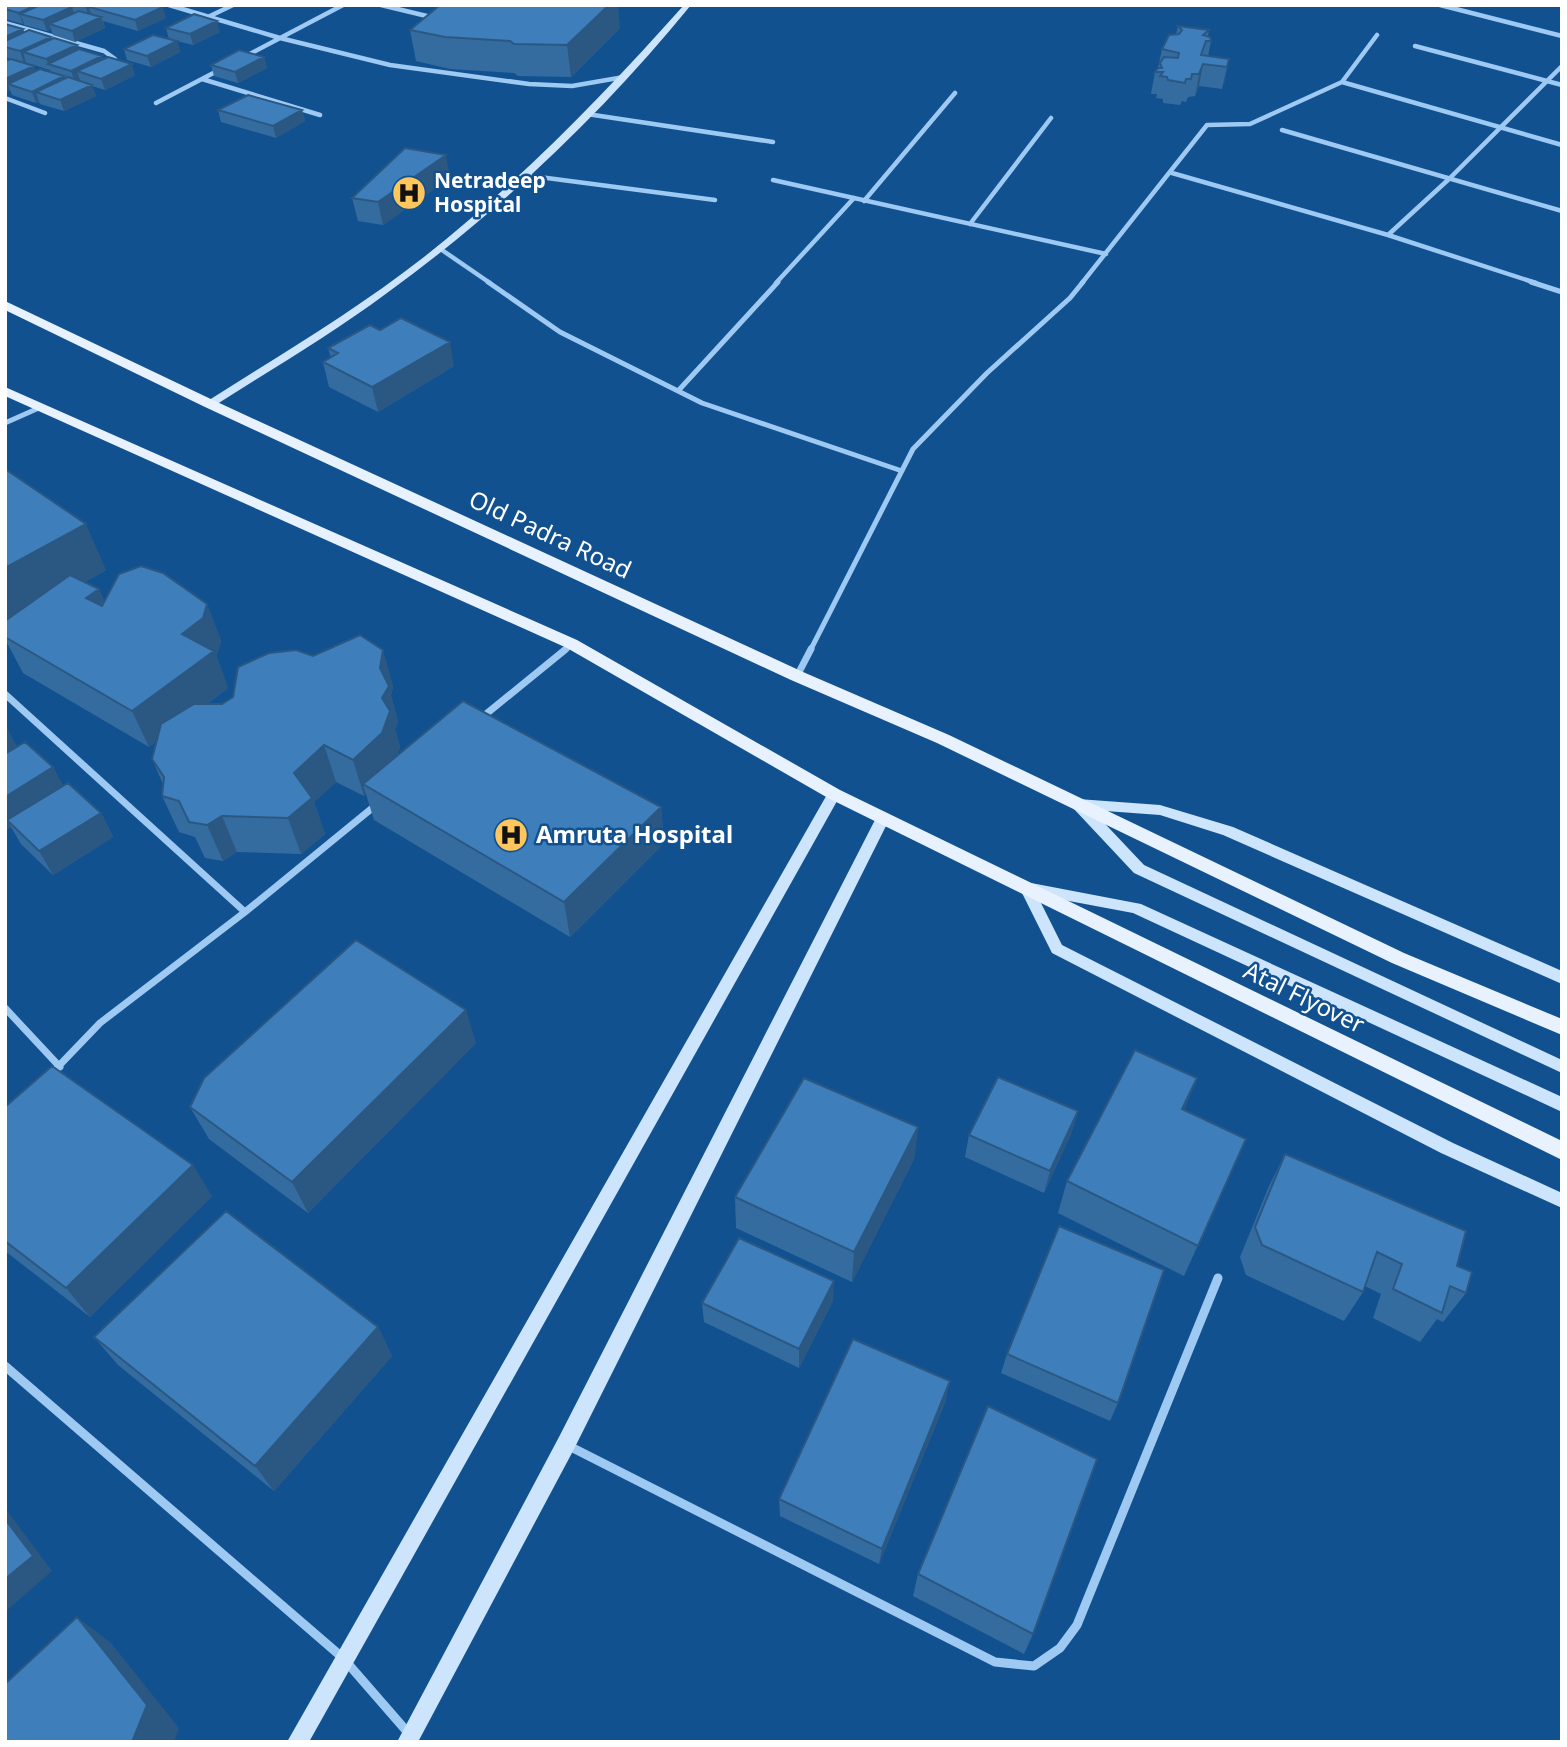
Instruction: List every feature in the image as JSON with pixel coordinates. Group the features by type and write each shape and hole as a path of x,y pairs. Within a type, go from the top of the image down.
{"main road":[{"name":"Old Padra Road","path":"5,305 210,404 797,676 943,739 1077,803"},
{"path":"5,391 572,644 834,794 1026,887"},
{"path":"1077,803 1398,958 1562,1027"},
{"name":"Atal Flyover","path":"1026,887 1562,1151"}],"street":[{"path":"169,5 280,38 390,65 529,84 572,86 625,76"},
{"path":"208,17 233,5"},
{"path":"236,61 343,5"},
{"path":"381,5 436,18"},
{"path":"210,404 384,292 492,206 625,76 688,5"},
{"path":"1440,5 1562,36"},
{"path":"5,23 104,51 115,59"},
{"path":"797,676 913,449 987,373 1070,298 1172,173 1207,125 1250,124 1342,82 1377,35"},
{"path":"1415,46 1562,85"},
{"path":"1388,235 1449,179 1562,66"},
{"path":"156,103 224,67"},
{"path":"202,79 320,115"},
{"path":"1342,82 1562,145"},
{"path":"864,201 955,93"},
{"path":"5,98 45,113"},
{"path":"587,114 773,142"},
{"path":"970,224 1051,118"},
{"path":"1282,131 1562,211"},
{"path":"1172,173 1388,235 1562,292"},
{"path":"524,175 715,200"},
{"path":"773,180 1106,254"},
{"path":"678,391 854,198"},
{"path":"439,248 560,332 702,403 902,471"},
{"path":"5,424 41,407"},
{"path":"477,722 572,644"},
{"path":"5,694 245,912"},
{"path":"297,1742 834,794"},
{"path":"49,1075 60,1067 100,1023 245,912 382,800"},
{"path":"1077,803 1160,810 1228,831 1562,978"},
{"path":"1077,803 1139,869 1562,1067"},
{"path":"5,1366 343,1658 408,1739 566,1444 883,818"},
{"path":"1026,887 1136,908 1562,1105"},
{"path":"1026,887 1057,949 1447,1148 1562,1201"},
{"path":"5,1008 60,1067"},
{"path":"566,1444 995,1662 1034,1666 1060,1648 1077,1625 1218,1278"}],"building":[{"path":"5,5 36,5 19,13 5,9"},
{"path":"40,5 72,7 43,20 20,14"},
{"path":"440,5 609,5 567,45 514,44 510,41 445,37 410,30"},
{"path":"89,7 163,7 135,20"},
{"path":"79,11 101,17 72,31 49,24"},
{"path":"194,14 217,21 190,34 166,28"},
{"path":"5,24 23,29 5,37"},
{"path":"1178,26 1209,30 1203,35 1210,37 1211,41 1206,41 1201,55 1229,59 1227,67 1203,64 1199,74 1192,74 1191,79 1186,79 1185,83 1168,80 1167,77 1160,76 1163,72 1155,72 1162,68 1160,63 1164,57 1178,58 1179,53 1162,49 1169,35 1179,34 1182,30"},
{"path":"29,30 51,37 20,51 5,47 5,41"},
{"path":"153,35 177,41 147,56 124,49"},
{"path":"54,38 77,45 46,59 23,52"},
{"path":"79,49 102,56 71,71 48,64"},
{"path":"239,50 264,57 235,72 211,65"},
{"path":"108,57 132,64 101,79 77,71"},
{"path":"11,59 34,66 5,79 5,61"},
{"path":"40,69 64,76 32,92 8,84"},
{"path":"68,77 92,85 60,100 36,92"},
{"path":"248,95 302,110 273,126 218,110"},
{"path":"405,148 446,155 378,202 352,198"},
{"path":"401,318 450,342 372,387 323,362 338,353 328,348 370,325 380,330"},
{"path":"5,469 86,524 5,568"},
{"path":"141,566 163,573 207,604 203,618 182,634 214,651 132,711 5,637 5,621 70,575 99,589 86,598 102,606 119,574"},
{"path":"360,635 383,650 380,668 389,686 382,698 390,711 382,733 353,760 324,745 294,773 312,798 288,818 222,816 207,825 189,822 179,801 162,796 164,777 152,759 161,724 194,704 222,704 233,697 238,667 269,653 296,650 313,656"},
{"path":"463,701 661,807 564,902 363,784"},
{"path":"25,742 53,767 5,797 5,754"},
{"path":"68,783 101,813 39,851 7,820"},
{"path":"356,940 466,1010 292,1182 190,1107 204,1078"},
{"path":"1135,1050 1197,1078 1182,1109 1246,1139 1198,1246 1067,1181"},
{"path":"52,1066 193,1165 66,1288 5,1241 5,1107"},
{"path":"998,1077 1078,1111 1050,1171 969,1135"},
{"path":"804,1078 918,1127 854,1252 735,1197"},
{"path":"1285,1154 1466,1231 1457,1266 1472,1272 1466,1293 1450,1286 1442,1313 1393,1289 1402,1264 1377,1252 1363,1292 1262,1245 1255,1227"},
{"path":"226,1211 378,1327 255,1466 94,1337"},
{"path":"1059,1226 1164,1270 1118,1403 1007,1354"},
{"path":"739,1238 834,1281 799,1349 702,1303"},
{"path":"853,1339 950,1381 882,1549 779,1499"},
{"path":"988,1406 1097,1459 1033,1634 918,1574"},
{"path":"5,1519 33,1556 5,1579"},
{"path":"77,1617 147,1705 132,1742 5,1742 5,1684"}],"place":[{"name":"Netradeep Hospital","path":"409,193"},
{"name":"Amruta Hospital","path":"511,835"}]}
